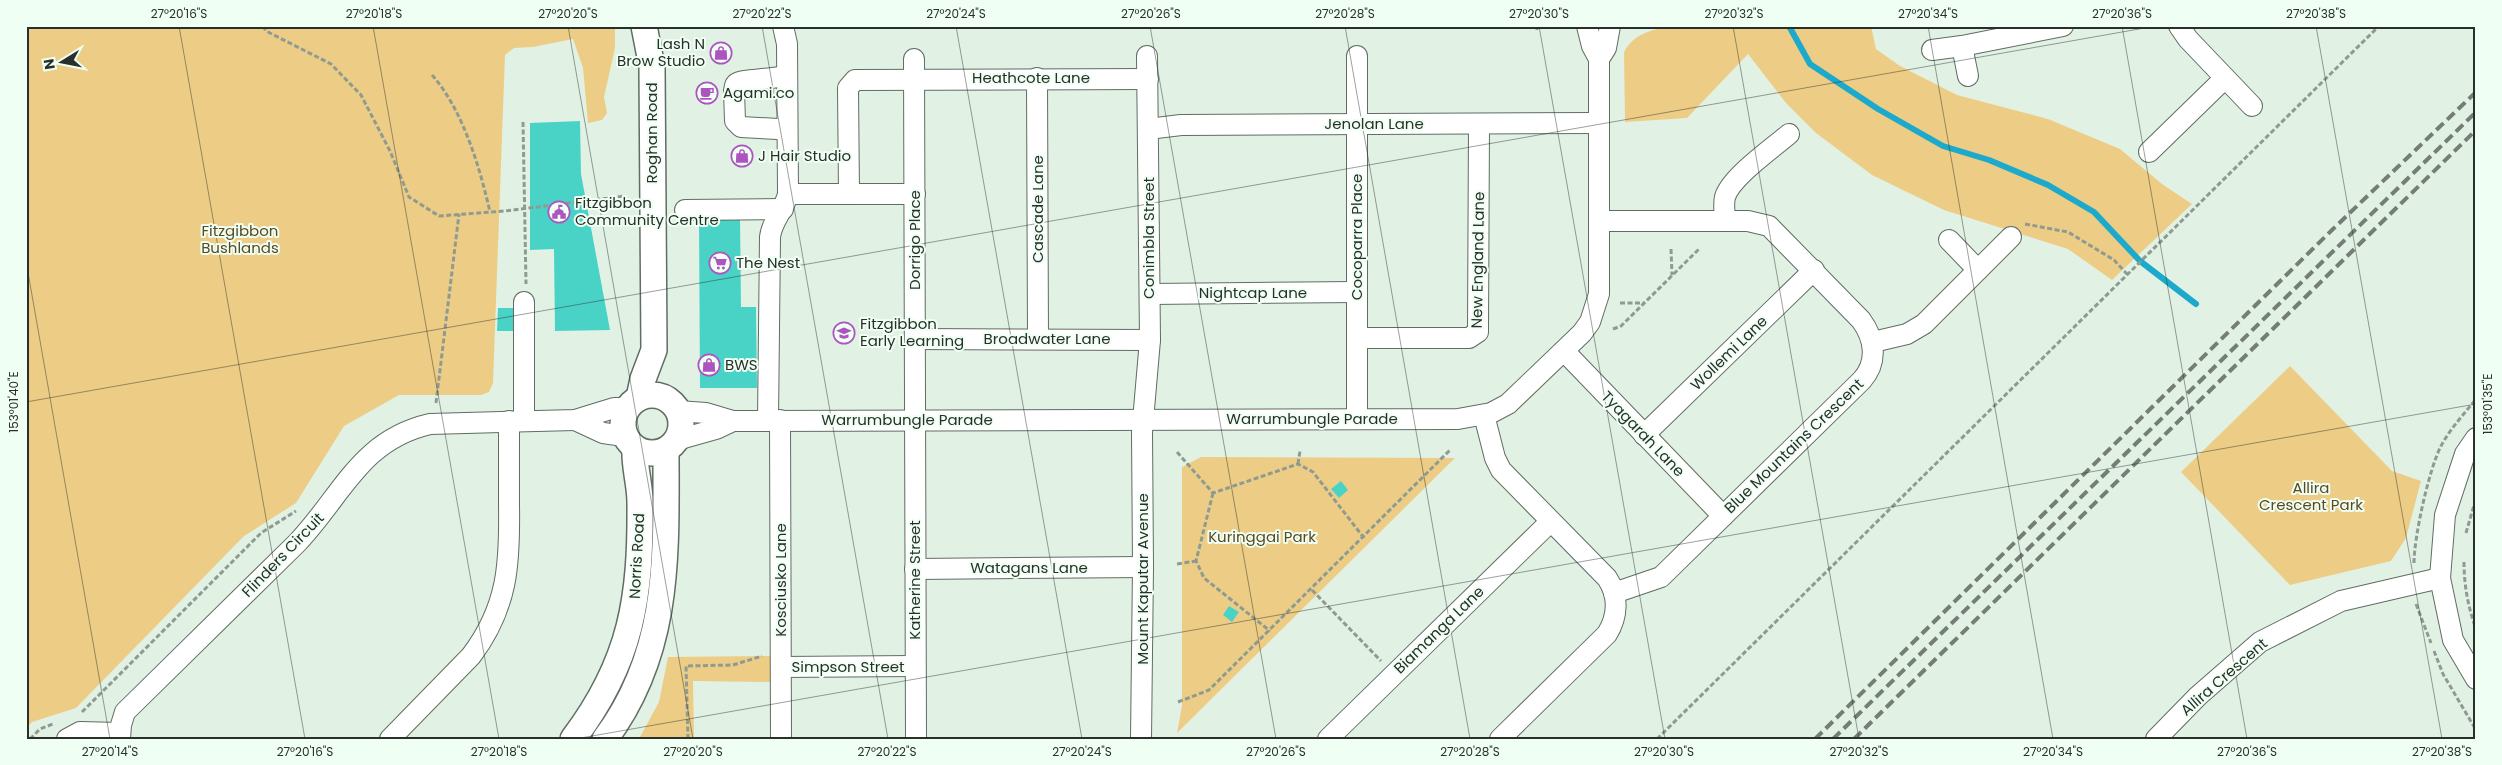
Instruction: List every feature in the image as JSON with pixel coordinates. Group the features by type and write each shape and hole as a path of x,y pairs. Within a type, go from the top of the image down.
{"main road":[{"name":"Roghan Road","path":"644,26 652,67 654,350 673,405"},
{"name":"Roghan Road","path":"652,67 660,26"},
{"name":"Roghan Road","path":"633,403 654,350"},
{"path":"648,395 673,405 681,421 672,445 650,454 630,442 622,427 633,403 648,395"},
{"name":"Norris Road","path":"573,739 591,715 618,664 635,606 639,577 640,526 630,442"},
{"name":"Norris Road","path":"605,739 636,686 648,656 662,602 672,445"}],"street":[{"path":"783,26 787,44 785,202"},
{"name":"Warrumbungle Parade","path":"1587,26 1592,46 1600,59"},
{"path":"1594,26 1605,26"},
{"name":"Warrumbungle Parade","path":"673,405 733,421 1458,419 1484,415 1499,410 1564,352 1582,333 1595,310 1601,282 1600,59 1606,48 1610,26"},
{"path":"1932,50 2063,26"},
{"path":"2179,26 2188,39 2252,106"},
{"path":"1962,46 1968,76"},
{"name":"Conimbla Street","path":"1143,419 1150,340 1148,56"},
{"name":"Cocoparra Place","path":"1356,418 1357,56"},
{"name":"Heathcote Lane","path":"849,194 849,86 859,79 914,69 1037,78 1148,78"},
{"name":"Dorrigo Place","path":"914,69 915,420"},
{"path":"787,75 772,80 740,82 735,86 734,91 736,121 741,127 778,129 787,132"},
{"name":"Cascade Lane","path":"1037,78 1038,339"},
{"path":"2149,152 2225,78"},
{"name":"Jenolan Lane","path":"1148,129 1181,125 1599,123"},
{"name":"New England Lane","path":"1357,338 1469,338 1478,332 1479,124"},
{"path":"1725,221 1724,203 1727,192 1745,172 1789,134"},
{"path":"685,210 785,202 849,194 914,194"},
{"name":"Kosciusko Lane","path":"782,739 791,667 774,420 770,237 772,223 785,202"},
{"path":"1600,222 1725,221 1758,222 1768,226 1814,270 1861,320 1872,342 1916,330 2009,240"},
{"path":"1949,240 1978,270"},
{"name":"Wollemi Lane","path":"1644,435 1814,270"},
{"name":"Nightcap Lane","path":"1150,294 1357,292"},
{"path":"390,739 471,656 482,642 500,605 509,568 516,421 525,298"},
{"name":"Broadwater Lane","path":"915,339 1150,340"},
{"name":"Blue Mountains Crescent","path":"1614,593 1661,577 1862,380 1873,361 1872,342"},
{"name":"Tyagarah Lane","path":"1564,352 1723,516"},
{"name":"Flinders Circuit","path":"120,736 122,718 130,706 297,543 317,522 366,456 383,444 415,428 449,422 575,420 633,403"},
{"path":"1484,415 1495,458 1501,470 1607,578 1614,593 1615,618 1607,634 1500,739"},
{"name":"Mount Kaputar Avenue","path":"1141,739 1143,419"},
{"name":"Flinders Circuit","path":"575,420 603,433 630,442"},
{"name":"Katherine Street","path":"915,420 916,739"},
{"name":"Warrumbungle Parade","path":"672,445 733,421"},
{"path":"2476,438 2465,454 2446,516 2440,578 2453,640 2476,679"},
{"name":"Biamanga Lane","path":"1328,739 1550,522"},
{"name":"Watagans Lane","path":"915,569 1143,567"},
{"name":"Allira Crescent","path":"2156,739 2198,696 2260,642 2341,601 2440,578"},
{"name":"Simpson Street","path":"791,667 916,666"},
{"path":"67,739 80,732 120,736"}],"path":[{"path":"263,26 266,31 331,64 361,96 390,151 409,197 439,216 625,196"},
{"path":"1657,739 2379,26"},
{"path":"432,75 445,89 456,112 481,173 490,212"},
{"path":"523,122 525,298"},
{"path":"436,403 458,214"},
{"path":"2009,240 2022,223 2068,232 2114,260 2127,274"},
{"path":"1672,249 1672,275"},
{"path":"1613,329 1621,326 1699,249"},
{"path":"1620,304 1645,303"},
{"path":"1178,702 1209,690 1312,590 1451,449"},
{"path":"1298,464 1300,450"},
{"path":"1177,452 1213,493"},
{"path":"1213,493 1298,464 1313,472 1364,538"},
{"path":"1213,493 1196,561 1204,578 1270,631"},
{"path":"2465,537 2476,498"},
{"path":"2464,554 2464,578 2470,612 2476,629"},
{"path":"1177,564 1196,561"},
{"path":"1312,590 1394,674"},
{"path":"2416,603 2443,674 2476,730"},
{"path":"688,739 686,666 733,665 765,655"}],"green space":[{"name":"Fitzgibbon Bushlands","path":"26,26 615,26 615,48 604,97 607,113 602,120 588,123 583,68 573,39 533,47 514,48 505,55 493,383 489,392 481,395 399,395 344,426 296,503 244,536 76,708 32,722 26,728"},
{"path":"1668,26 1871,26 1876,49 1900,66 1957,95 2048,119 2120,149 2162,184 2192,204 2112,280 2068,249 1944,210 1872,175 1816,133 1786,103 1748,54 1687,118 1625,122 1624,52 1637,37"},
{"name":"Allira Crescent Park","path":"2290,366 2392,471 2421,481 2406,538 2391,561 2290,585 2181,472"},
{"name":"Kuringgai Park","path":"1201,457 1455,458 1177,733 1182,706 1182,467"},
{"path":"772,656 773,682 693,681 694,739 639,739 659,702 668,657"}],"building":[{"name":"Fitzgibbon Community Centre","path":"580,121 581,174 610,330 555,331 554,249 530,250 530,123"},
{"name":"The Nest","path":"699,218 740,218 741,307 756,307 757,388 700,388"},
{"path":"498,308 513,308 513,331 497,331"},
{"path":"1341,481 1348,490 1339,498 1331,489"},
{"path":"1229,606 1239,612 1232,622 1223,615"}],"waterway":[{"path":"1789,26 1810,64 1878,109 1943,146 1989,160 2048,185 2094,212 2140,261 2196,304"}],"railway":[{"path":"1815,739 2332,230 2476,92"},
{"path":"1833,739 2476,112"},
{"path":"1854,739 2476,130"}],"place":[{"name":"Lash N Brow Studio","path":"721,53"},
{"name":"Agami.co","path":"707,93"},
{"name":"J Hair Studio","path":"742,156"},
{"name":"Fitzgibbon Community Centre","path":"559,212"},
{"name":"The Nest","path":"720,263"},
{"name":"Fitzgibbon Early Learning","path":"844,333"},
{"name":"BWS","path":"709,365"}]}
